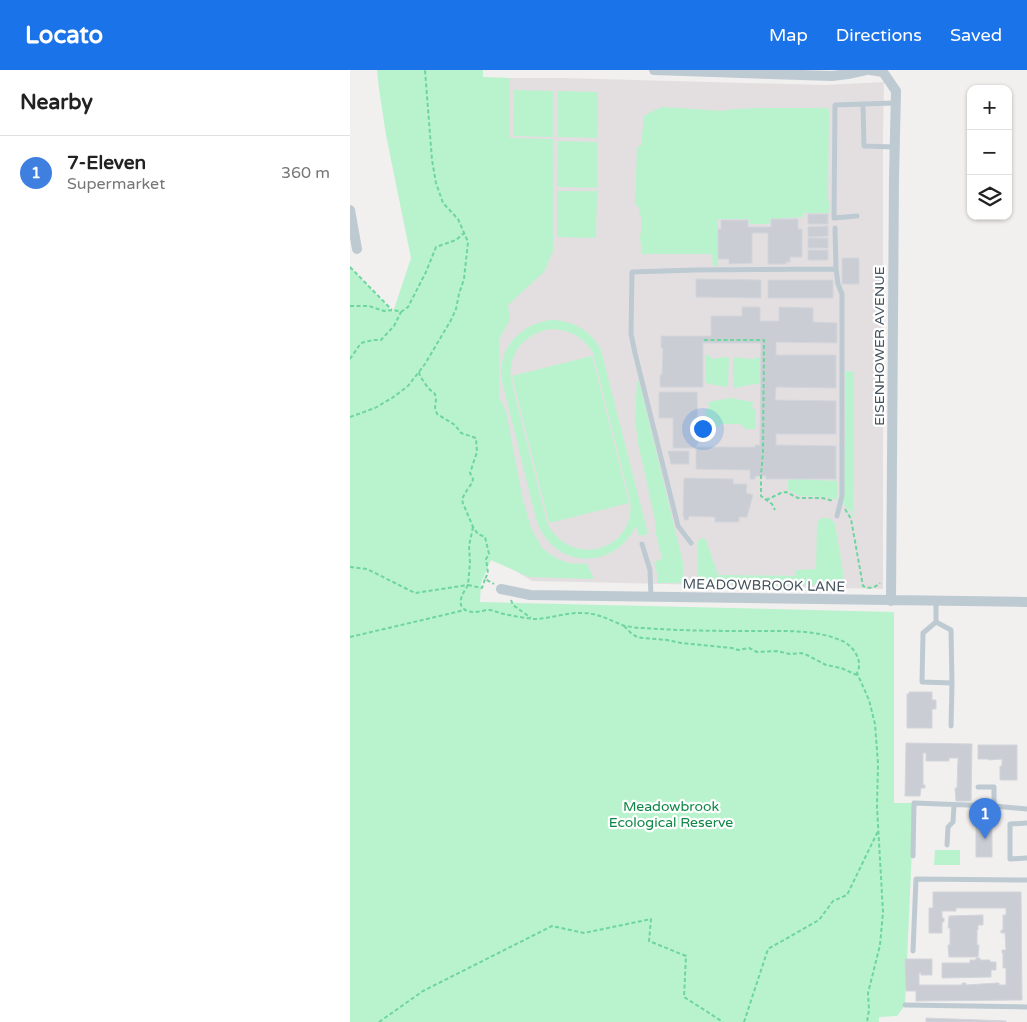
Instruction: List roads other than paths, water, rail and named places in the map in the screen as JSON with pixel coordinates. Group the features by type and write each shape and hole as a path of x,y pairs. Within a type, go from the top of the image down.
{"street":[{"path":"654,70 832,76 868,70"},
{"name":"EISENHOWER AVENUE","path":"868,70 883,72 896,90 891,601"},
{"path":"350,210 357,248"},
{"name":"MEADOWBROOK LANE","path":"502,589 530,595 1027,602"}],"lane":[{"path":"857,216 834,218 835,105 895,103"},
{"path":"863,104 864,146 894,148"},
{"path":"835,228 836,269 838,284 842,294 842,496 838,516"},
{"path":"691,542 678,526 634,353 630,334 632,272 836,269"},
{"path":"642,544 650,570 651,597"},
{"path":"936,601 936,622 923,633 922,682 952,683"},
{"path":"936,622 951,630 951,726"},
{"path":"978,787 994,787 994,806"},
{"path":"913,856 914,803 1027,809"},
{"path":"948,845 948,827 953,822 954,805"},
{"path":"1027,824 1010,824 1010,859 1027,858"},
{"path":"913,951 916,879 1027,880"},
{"path":"905,1004 1027,1007"}],"place":[{"name":"7-Eleven","path":"985,839"}],"park label":[{"name":"Meadowbrook Ecological Reserve","path":"671,814"}]}
